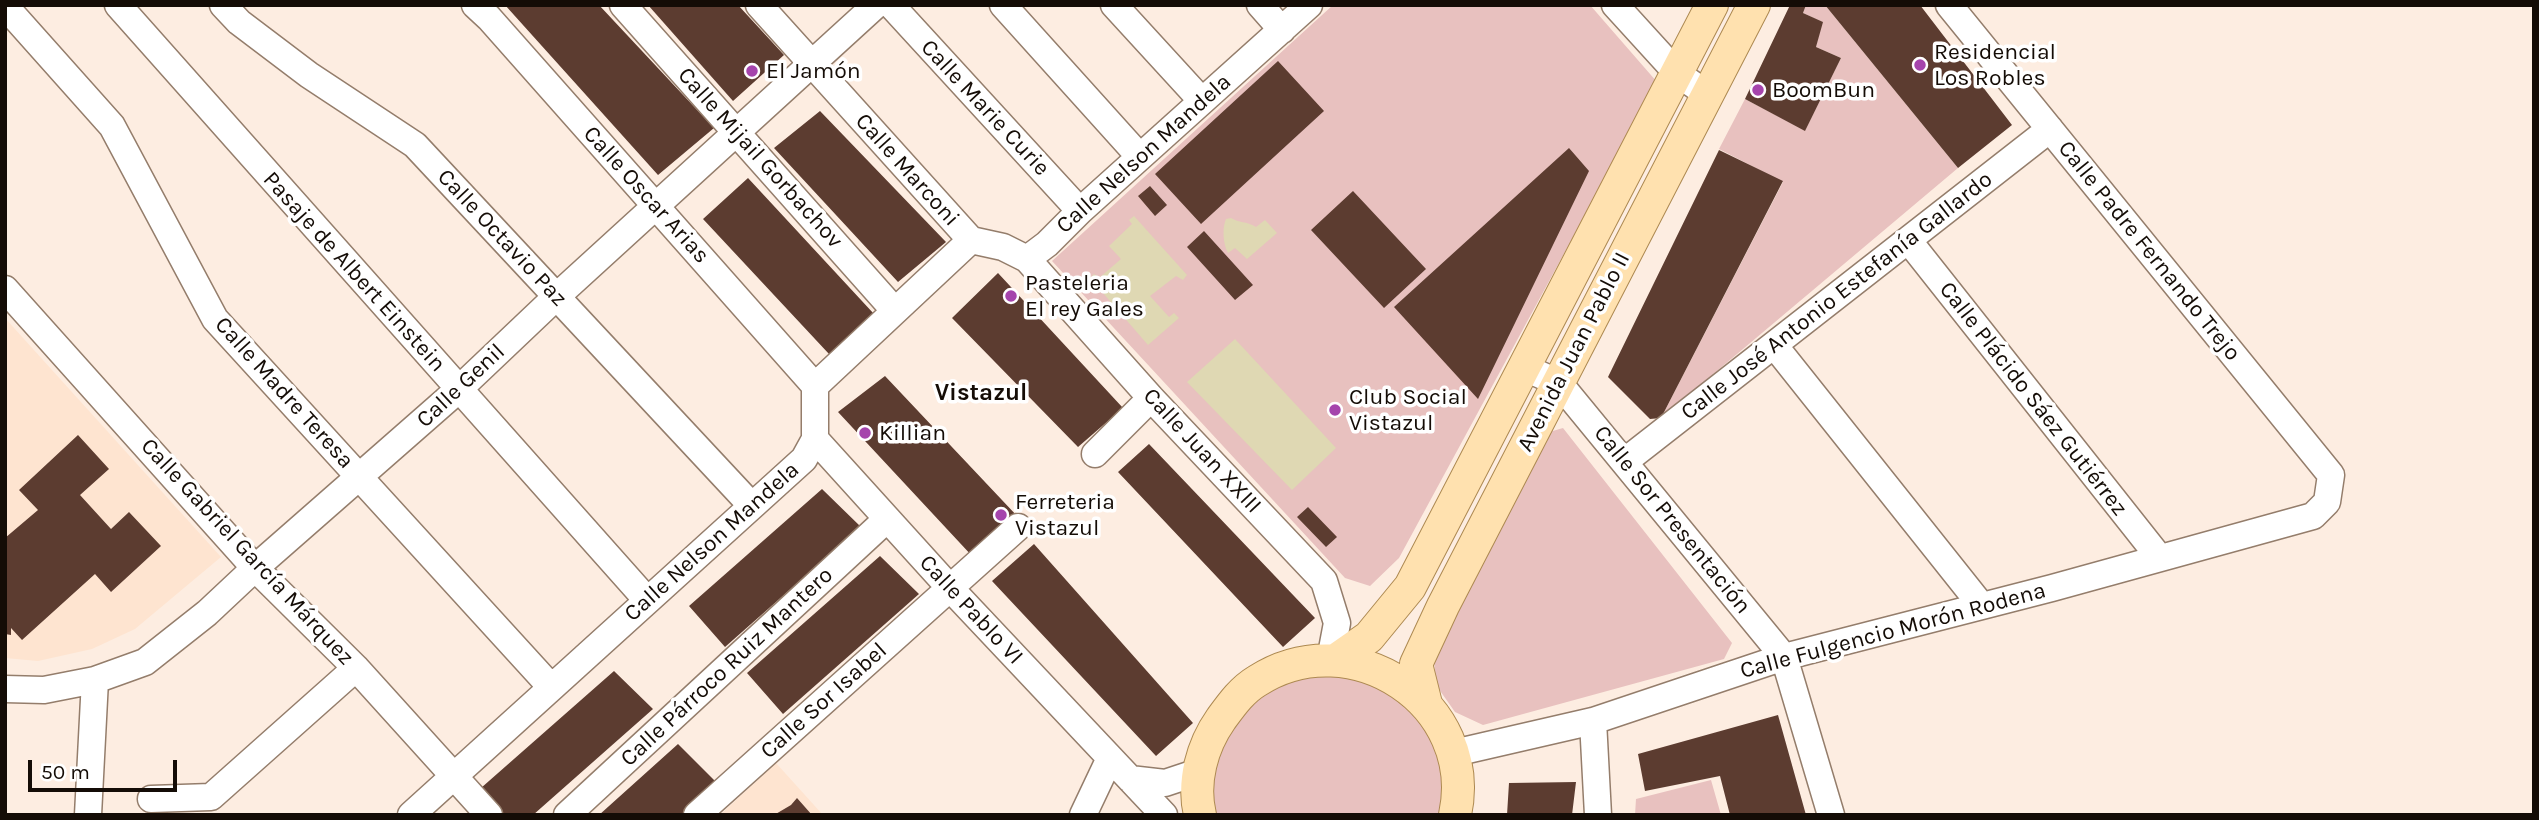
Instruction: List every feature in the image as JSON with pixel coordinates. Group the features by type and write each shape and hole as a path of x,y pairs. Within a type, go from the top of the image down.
{"main road":[{"name":"Avenida Juan Pablo II","path":"1333,660 1369,637 1410,587 1712,5"},
{"name":"Avenida Juan Pablo II","path":"1426,704 1416,664 1443,606 1754,5"},
{"path":"1200,815 1197,804 1198,772 1209,736 1236,698 1258,680 1292,665 1333,660 1380,671 1400,681 1426,704 1443,727 1454,753 1459,796 1455,815"}],"street":[{"name":"Pasaje de Albert Einstein","path":"118,5 647,600"},
{"name":"Calle Octavio Paz","path":"223,5 239,22 309,75 415,145 751,505"},
{"name":"Calle Oscar Arias","path":"475,5 815,386"},
{"name":"Calle Mijail Gorbachov","path":"623,5 895,311"},
{"name":"Calle Marconi","path":"759,5 971,240"},
{"name":"Calle Genil","path":"5,689 44,690 95,680 145,662 207,612 458,390 876,5"},
{"name":"Calle Marie Curie","path":"891,5 1080,211"},
{"path":"1003,5 1140,157"},
{"path":"1114,5 1202,101"},
{"path":"1260,5 1282,30"},
{"name":"Calle Nelson Mandela","path":"1027,259 1047,244 1080,211 1309,5"},
{"path":"1615,5 1677,73 1708,95"},
{"name":"Calle Padre Fernando Trejo","path":"1949,5 2331,475 2327,502"},
{"name":"Calle Madre Teresa","path":"5,6 112,126 215,320 551,687"},
{"name":"Calle José Antonio Estefanía Gallardo","path":"1624,462 2050,129"},
{"path":"815,386 971,240 1003,247 1027,259"},
{"name":"Calle Plácido Sáez Gutiérrez","path":"1908,240 2159,558"},
{"name":"Calle Juan XXIII","path":"1027,259 1151,398 1324,581 1337,623 1333,660"},
{"name":"Calle Gabriel García Márquez","path":"5,289 255,568 356,668 489,815"},
{"path":"1773,345 1981,605"},
{"path":"1525,368 1559,383"},
{"name":"Calle Sor Presentación","path":"1559,383 1784,657"},
{"name":"Calle Nelson Mandela","path":"411,815 804,459 815,439 815,386"},
{"path":"1095,454 1151,398"},
{"name":"Calle Pablo VI","path":"815,439 950,588 1164,815"},
{"name":"Calle Fulgencio Morón Rodena","path":"1454,753 1593,721 1784,657 2240,538 2312,516 2327,502"},
{"name":"Calle Párroco Ruiz Mantero","path":"567,815 887,519"},
{"name":"Calle Sor Isabel","path":"697,815 1018,527"},
{"path":"1784,657 1831,815"},
{"path":"151,799 211,797 356,668"},
{"path":"88,815 95,680"},
{"path":"1593,721 1598,815"},
{"path":"1083,815 1110,758"},
{"path":"1130,779 1165,783 1198,772"}],"shaded area":[{"name":"Club Social Vistazul","path":"1333,5 1590,5 1657,82 1399,558 1370,586 1345,578 1052,261"},
{"path":"1806,5 1825,5 1958,168 1661,418 1783,182 1719,149 1745,99 1805,130 1841,58 1816,47 1822,22 1803,13"},
{"path":"1134,216 1187,275 1183,280 1176,276 1150,296 1169,317 1174,313 1179,318 1148,345 1090,278 1094,274 1099,278 1121,259 1109,246 1132,224 1129,220"},
{"path":"1231,218 1256,227 1265,220 1277,233 1247,259 1235,248 1228,253 1224,241 1224,227 1226,219"},
{"path":"5,318 221,557 135,629 92,649 38,661 5,658"},
{"path":"1235,339 1336,448 1292,490 1187,382"},
{"path":"1563,428 1732,643 1724,659 1483,725 1455,712 1436,685 1434,661 1440,640 1546,433"},
{"path":"1330,660 1426,704 1455,815 1201,815 1209,736 1258,680"},
{"path":"776,763 823,815 720,815"},
{"path":"1711,780 1721,815 1635,815 1636,799"}],"building":[{"path":"505,5 599,5 714,128 658,175"},
{"path":"648,5 738,5 784,55 733,101"},
{"path":"1790,5 1806,5 1803,13 1823,22 1816,47 1841,58 1805,131 1745,99"},
{"name":"Residencial Los Robles","path":"1825,5 1920,5 2012,125 1958,168"},
{"path":"1278,61 1324,111 1201,224 1155,174"},
{"path":"820,111 946,242 898,282 774,148"},
{"path":"1569,148 1589,171 1478,399 1394,307"},
{"path":"1719,150 1783,181 1661,418 1650,419 1608,377"},
{"path":"748,178 874,314 829,354 703,219"},
{"path":"1150,186 1167,205 1155,216 1138,196"},
{"path":"1353,191 1426,269 1384,308 1311,230"},
{"path":"1204,231 1253,285 1235,300 1187,247"},
{"path":"998,273 1123,408 1078,447 952,318"},
{"path":"885,376 1018,517 973,557 838,412"},
{"path":"78,435 109,469 80,495 111,529 129,512 161,546 111,592 95,574 22,640 11,628 11,635 5,634 5,538 38,510 19,490"},
{"path":"1149,444 1315,618 1283,647 1118,472"},
{"path":"822,489 861,527 725,647 689,606"},
{"path":"1308,507 1337,537 1326,547 1297,517"},
{"path":"1034,544 1193,723 1156,756 992,581"},
{"path":"880,556 919,594 783,714 747,673"},
{"path":"614,671 653,709 533,815 505,815 481,788"},
{"path":"1778,715 1806,815 1730,815 1720,776 1645,791 1638,754"},
{"path":"678,744 717,783 681,815 599,815"},
{"path":"1576,782 1572,815 1507,815 1509,783"},
{"path":"797,798 812,815 774,815 791,805"}],"place":[{"name":"Residencial Los Robles","path":"1920,65"},
{"name":"El Jamón","path":"752,71"},
{"name":"BoomBun","path":"1758,90"},
{"name":"Pasteleria El rey Gales","path":"1011,296"},
{"name":"Club Social Vistazul","path":"1335,410"},
{"name":"Killian","path":"865,433"},
{"name":"Ferreteria Vistazul","path":"1001,515"}],"district":[{"name":"Vistazul","path":"981,393"}]}
